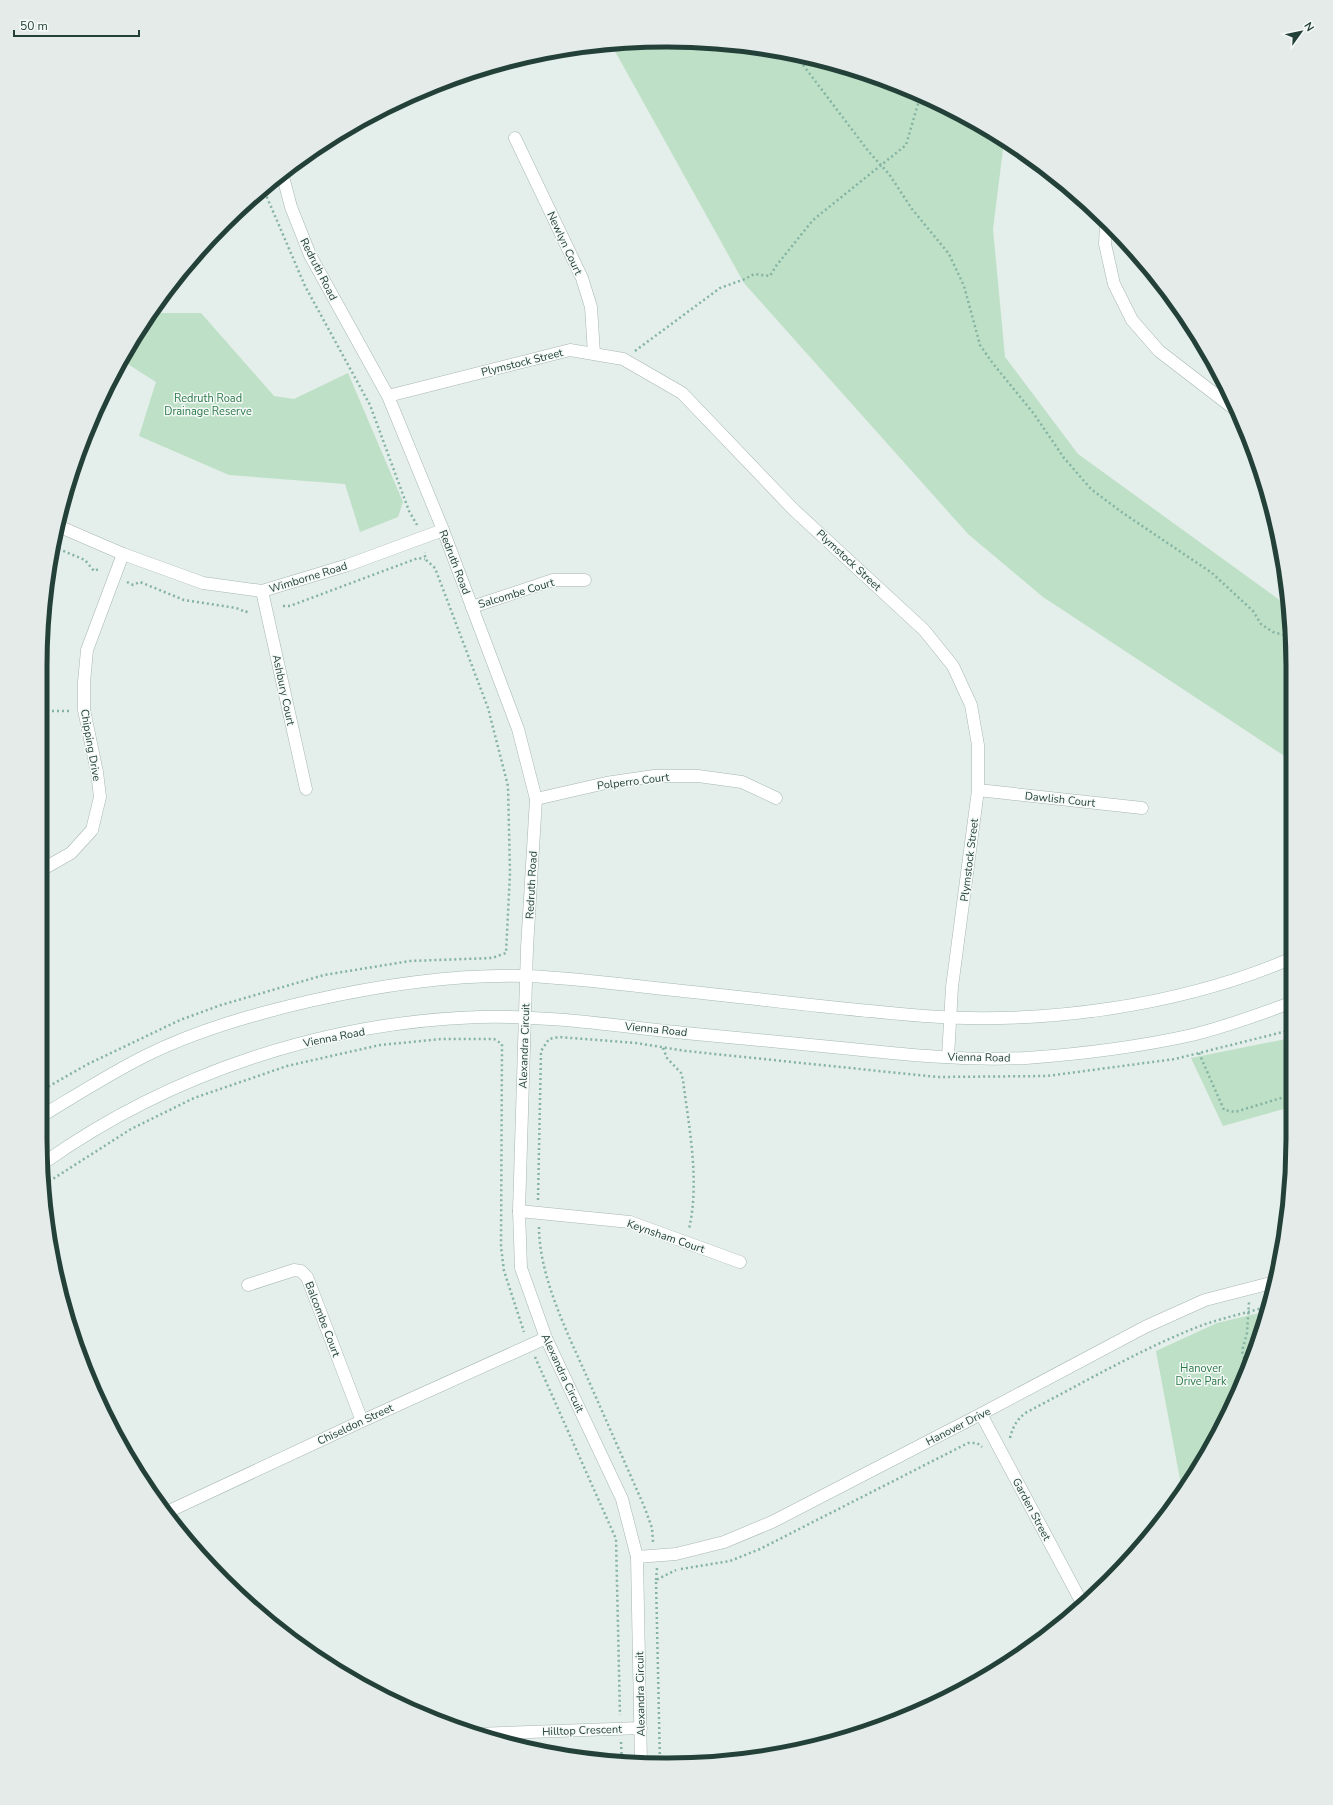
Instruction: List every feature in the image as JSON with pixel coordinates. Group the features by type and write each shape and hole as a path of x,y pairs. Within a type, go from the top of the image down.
{"street":[{"name":"Newlyn Court","path":"516,138 582,278 591,307 594,354"},
{"name":"Redruth Road","path":"284,179 291,207 310,255 388,396 443,530 518,729 536,798 526,976"},
{"path":"1106,229 1105,244 1114,284 1132,320 1160,351 1227,403"},
{"name":"Plymstock Street","path":"388,396 570,350 623,359 682,393 793,508 924,630 953,666 972,705 978,745 978,790 952,987 948,1057"},
{"name":"Wimborne Road","path":"63,528 123,554 203,583 262,591 348,565 443,530"},
{"name":"Chipping Drive","path":"47,867 71,853 92,830 100,796 97,772 84,710 84,682 87,650 123,554"},
{"name":"Salcombe Court","path":"472,607 553,580 585,580"},
{"name":"Ashbury Court","path":"262,591 306,789"},
{"name":"Polperro Court","path":"536,798 606,783 654,776 698,776 742,782 776,798"},
{"name":"Dawlish Court","path":"978,790 1142,808"},
{"path":"47,1113 146,1055 203,1030 275,1009 406,982 472,977 526,976 606,982 911,1014 999,1018 1060,1015 1124,1006 1227,983 1286,961"},
{"name":"Alexandra Circuit","path":"526,976 519,1211 521,1268 546,1338 622,1499 637,1557 641,1757"},
{"name":"Vienna Road","path":"48,1160 123,1113 167,1091 223,1067 283,1048 338,1034 447,1019 478,1017 525,1018 615,1025 919,1056 1023,1058 1092,1052 1139,1045 1194,1034 1286,1005"},
{"name":"Keynsham Court","path":"519,1211 630,1222 686,1241 740,1262"},
{"name":"Balcombe Court","path":"248,1285 294,1270 302,1271 307,1277 362,1421"},
{"name":"Hanover Drive","path":"637,1557 676,1554 724,1542 772,1522 981,1414 1145,1326 1205,1300 1268,1284"},
{"name":"Chiseldon Street","path":"171,1510 362,1421 546,1338"},
{"name":"Garden Street","path":"981,1414 1080,1600"},
{"name":"Hilltop Crescent","path":"494,1733 641,1728"}],"path":[{"path":"801,62 869,152 881,164 912,209 949,254 964,286 980,344 991,361 1034,414 1064,458 1091,489 1123,513 1212,573 1253,611 1261,624 1273,632 1285,635"},
{"path":"623,359 720,288 754,274 770,276 776,266 813,220 906,145 919,101"},
{"path":"266,194 305,286 370,405 409,511 424,537 425,559"},
{"path":"59,549 86,560 94,571 98,569"},
{"path":"283,606 290,606 418,558 425,559 435,568 488,708 508,786 510,873 506,953 492,958"},
{"path":"126,581 133,585 140,582 184,600 236,608 246,612 249,609"},
{"path":"47,711 84,710"},
{"path":"538,1197 541,1051 549,1039 559,1037 636,1044 686,1051 937,1077 1047,1076 1175,1059 1286,1031"},
{"path":"48,1182 131,1130 194,1098 288,1066 380,1046 441,1038 494,1039"},
{"path":"663,1048 667,1058 680,1073 683,1080 692,1142 694,1210 686,1241"},
{"path":"1199,1053 1224,1110 1235,1112 1286,1097"},
{"path":"539,1230 538,1240 545,1270 566,1330 644,1506 652,1528 652,1537"},
{"path":"1245,1361 1242,1352 1247,1333 1250,1288"},
{"path":"1010,1438 1013,1425 1027,1412 1160,1343 1191,1329 1225,1317 1262,1308"},
{"path":"656,1580 675,1570 730,1561 760,1549 968,1443 976,1443 983,1449 989,1446"},
{"path":"657,1570 660,1758"}],"green space":[{"path":"666,47 707,48 747,52 827,68 904,94 940,111 1003,146 993,229 1005,357 1078,454 1283,602 1286,666 1286,757 1043,597 968,534 744,283 614,49"},
{"name":"Redruth Road Drainage Reserve","path":"158,313 201,313 274,396 294,399 348,373 403,502 398,517 360,532 345,484 229,475 139,436 156,382 127,363"},
{"path":"1286,1039 1286,1108 1223,1126 1191,1058"},
{"name":"Hanover Drive Park","path":"1261,1313 1239,1376 1203,1448 1181,1484 1156,1351 1217,1323"}]}
